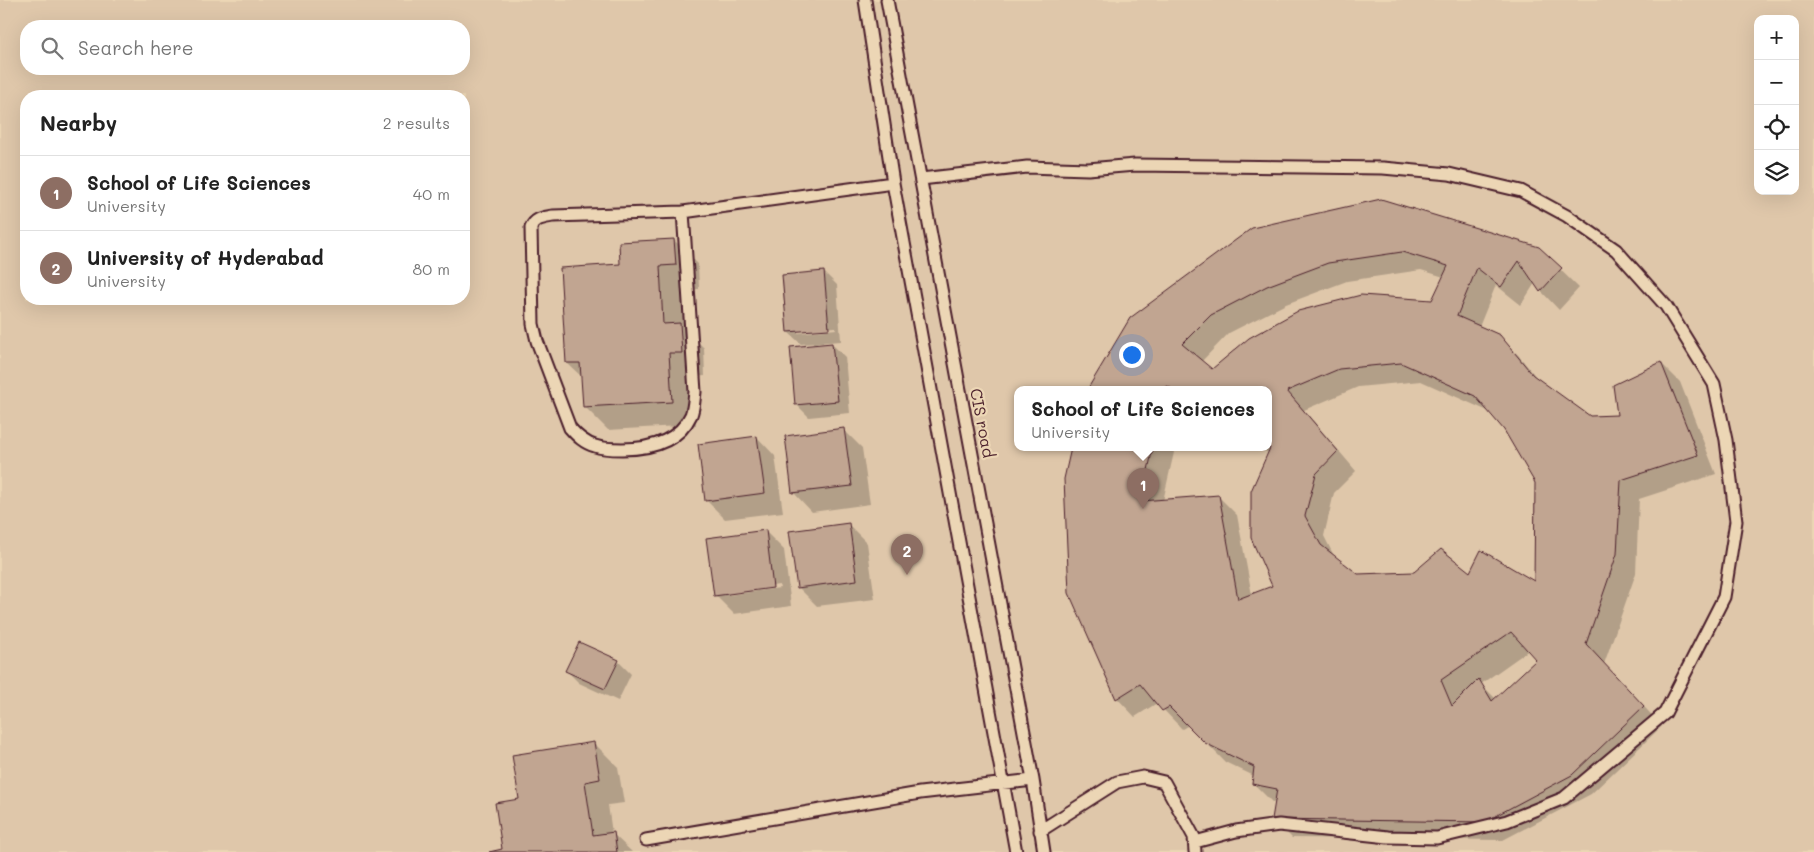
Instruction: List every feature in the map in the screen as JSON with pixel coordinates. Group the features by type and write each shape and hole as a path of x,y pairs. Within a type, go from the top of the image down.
{"lane":[{"path":"865,0 893,183 1016,852"},
{"name":"CIS road","path":"887,0 1034,780 1044,852"},
{"path":"921,179 1027,168 1088,169 1135,165 1383,168 1449,174 1520,191 1567,216 1616,250 1666,306 1714,384 1726,440 1736,521 1724,597 1665,713 1564,798 1507,821 1437,838 1388,836 1279,825 1236,831 1195,847 1194,837 1164,782 1142,777 1117,782 1040,831"},
{"path":"683,212 695,392 692,414 679,431 661,444 642,449 612,449 595,446 580,438 570,428 537,341 533,324 531,228 533,222 539,218 553,216 683,212 893,183"},
{"path":"646,840 920,793 1034,780"}],"shaded area":[{"path":"0,0 1814,0 1814,852 0,852"}],"building":[{"path":"1381,199 1539,247 1562,268 1540,292 1519,261 1501,287 1477,268 1457,316 1500,335 1533,375 1590,416 1617,415 1613,385 1661,362 1698,455 1621,480 1617,554 1586,644 1644,706 1572,775 1484,822 1272,819 1277,789 1252,784 1254,767 1205,743 1169,707 1162,711 1140,684 1116,699 1069,593 1064,479 1070,451 1152,451 1141,501 1219,495 1238,599 1272,586 1251,538 1251,491 1269,451 1272,451 1272,386 1089,386 1130,318 1252,228","holes":["1402,252 1448,266 1432,300 1361,295 1298,311 1249,338 1212,369 1182,344 1211,315 1267,286 1328,263","1401,363 1475,396 1504,430 1535,483 1534,581 1481,550 1470,572 1441,549 1414,572 1358,574 1321,545 1305,516 1316,474 1338,451 1287,391 1339,369","1511,632 1536,660 1492,701 1479,679 1452,706 1441,680"]},
{"path":"674,239 676,265 660,266 663,324 680,323 682,353 669,353 672,402 583,407 580,363 566,363 560,268 620,264 619,242"},
{"path":"824,271 829,329 787,332 782,275"},
{"path":"832,343 838,401 795,405 790,347"},
{"path":"844,428 852,486 792,493 785,436"},
{"path":"757,436 765,493 705,501 698,444"},
{"path":"849,523 857,580 797,588 789,531"},
{"path":"766,530 773,588 714,596 706,538"},
{"path":"579,642 619,660 605,689 565,671"},
{"path":"594,742 600,779 585,782 593,835 614,832 617,852 489,852 502,849 495,803 519,799 512,755"}],"place":[{"name":"School of Life Sciences","path":"1143,509"},
{"name":"University of Hyderabad","path":"907,575"}]}
